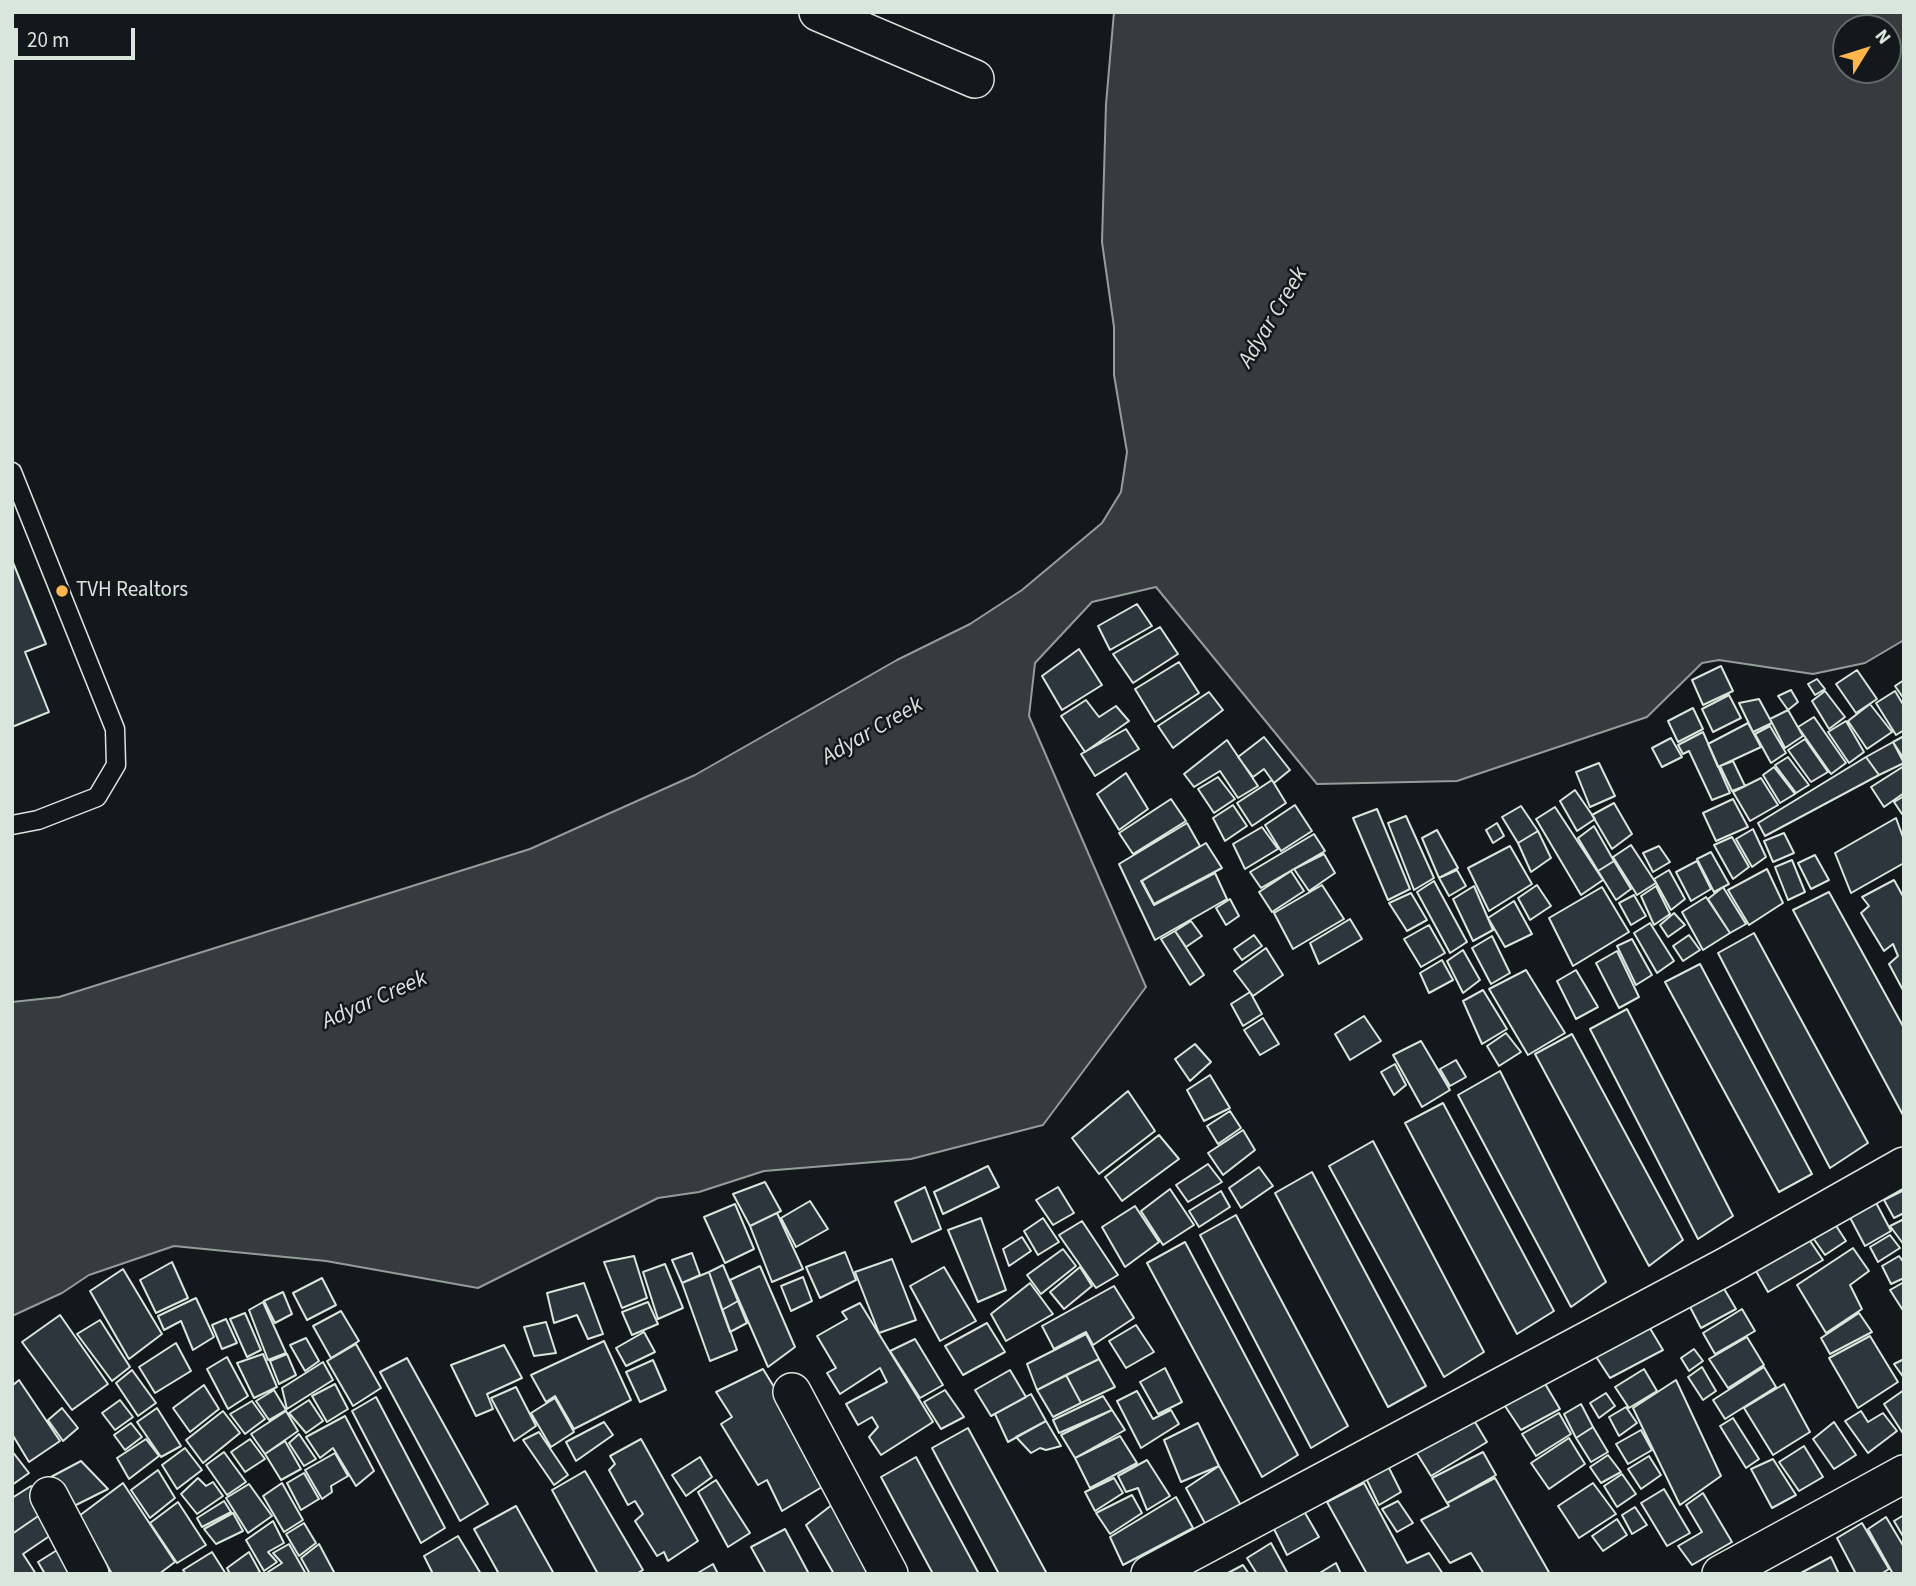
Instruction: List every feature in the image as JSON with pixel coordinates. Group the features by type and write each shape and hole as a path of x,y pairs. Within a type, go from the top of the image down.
{"street":[{"path":"818,12 975,79"},
{"path":"1150,1574 1192,1564 1904,1166"},
{"path":"792,1392 889,1574"},
{"path":"1721,1574 1904,1474"},
{"path":"49,1496 90,1574"}],"lane":[{"path":"12,472 115,729 116,765 97,797 38,820 12,825"}],"water":[{"name":"Adyar Creek","path":"1114,12 1904,12 1904,640 1865,663 1813,674 1719,660 1702,663 1647,717 1457,781 1317,784 1156,587 1092,602 1035,663 1029,716 1146,987 1043,1125 911,1159 764,1171 699,1192 658,1198 478,1288 326,1261 174,1246 89,1275 62,1293 12,1316 12,1002 59,997 530,849 695,775 897,660 970,624 1022,590 1102,523 1121,492 1127,452 1114,375 1114,327 1102,242 1106,104"}],"building":[{"path":"12,560 46,644 25,652 49,712 12,727"},
{"path":"1137,604 1152,626 1110,650 1098,626"},
{"path":"1160,627 1178,654 1133,683 1113,654"},
{"path":"1079,649 1102,685 1062,710 1042,676"},
{"path":"1179,662 1199,693 1155,722 1135,689"},
{"path":"1721,666 1733,691 1703,705 1692,680"},
{"path":"1857,670 1877,699 1856,713 1836,684"},
{"path":"1817,679 1825,689 1815,695 1808,684"},
{"path":"1904,680 1904,699 1895,686"},
{"path":"1791,690 1798,702 1788,710 1778,696"},
{"path":"1825,691 1845,717 1829,729 1812,701"},
{"path":"1895,691 1904,706 1904,730 1896,735 1876,703"},
{"path":"1209,692 1223,710 1173,748 1158,726"},
{"path":"1729,695 1741,718 1713,732 1702,709"},
{"path":"1759,699 1772,723 1753,732 1739,703"},
{"path":"1086,700 1099,717 1116,706 1129,721 1085,752 1061,716"},
{"path":"1870,704 1892,732 1867,749 1848,721"},
{"path":"1693,708 1703,729 1678,742 1668,721"},
{"path":"1788,710 1803,736 1785,748 1770,719"},
{"path":"1814,717 1846,763 1831,774 1798,727"},
{"path":"1846,721 1864,752 1849,763 1828,732"},
{"path":"1748,723 1761,747 1718,767 1708,744"},
{"path":"1770,726 1786,753 1771,763 1755,734"},
{"path":"1126,729 1139,749 1095,776 1081,754"},
{"path":"1703,732 1730,793 1712,800 1689,751 1683,754 1678,745"},
{"path":"1904,736 1904,759 1893,742"},
{"path":"1264,737 1290,770 1274,783 1264,769 1253,777 1238,757"},
{"path":"1671,738 1682,757 1662,767 1652,748"},
{"path":"1805,739 1828,772 1811,782 1788,750"},
{"path":"1227,740 1258,786 1238,798 1220,771 1194,787 1184,774"},
{"path":"1893,742 1904,763 1879,775 1866,757"},
{"path":"1788,757 1809,785 1796,793 1775,765"},
{"path":"1866,757 1879,775 1765,836 1758,823"},
{"path":"1733,761 1745,786 1732,791 1720,766"},
{"path":"1599,763 1615,796 1590,807 1576,772"},
{"path":"1904,766 1904,793 1884,807 1871,787"},
{"path":"1774,767 1795,794 1780,803 1763,775"},
{"path":"1126,773 1148,809 1119,830 1097,794"},
{"path":"1218,777 1235,799 1214,813 1198,789"},
{"path":"1761,778 1778,805 1750,821 1733,792"},
{"path":"1272,780 1286,803 1252,826 1237,803"},
{"path":"1575,790 1595,819 1577,831 1560,801"},
{"path":"1904,796 1904,812 1902,814 1894,802"},
{"path":"1171,799 1186,821 1133,854 1119,833"},
{"path":"1733,799 1748,827 1716,841 1703,813"},
{"path":"1614,803 1632,834 1612,849 1592,815"},
{"path":"1233,805 1247,826 1225,841 1213,818"},
{"path":"1295,805 1312,831 1281,851 1265,825"},
{"path":"1521,806 1538,831 1518,843 1502,817"},
{"path":"1555,807 1603,880 1581,895 1536,819"},
{"path":"1377,809 1410,889 1388,900 1353,818"},
{"path":"1406,816 1434,878 1414,890 1388,823"},
{"path":"1896,818 1904,840 1904,863 1851,893 1835,853"},
{"path":"1187,823 1200,846 1141,881 1154,905 1215,873 1227,899 1155,940 1119,864"},
{"path":"1497,823 1504,836 1493,843 1486,830"},
{"path":"1594,826 1614,861 1598,871 1578,838"},
{"path":"1262,827 1278,849 1245,869 1233,844"},
{"path":"1753,829 1766,857 1752,867 1736,839"},
{"path":"1437,830 1458,868 1439,878 1422,838"},
{"path":"1538,831 1551,858 1531,872 1518,843"},
{"path":"1784,833 1794,853 1773,862 1764,841"},
{"path":"1314,834 1325,851 1261,888 1250,872"},
{"path":"1732,837 1749,867 1733,879 1714,845"},
{"path":"1206,843 1222,868 1154,904 1142,881"},
{"path":"1631,845 1656,883 1637,895 1613,857"},
{"path":"1510,846 1532,884 1489,911 1468,868"},
{"path":"1659,846 1670,862 1653,872 1643,853"},
{"path":"1711,852 1729,884 1714,892 1697,859"},
{"path":"1324,854 1335,873 1309,891 1294,869"},
{"path":"1815,855 1829,880 1811,889 1798,863"},
{"path":"1792,860 1805,892 1788,900 1775,867"},
{"path":"1614,861 1631,889 1616,900 1598,871"},
{"path":"1697,861 1711,889 1691,901 1676,872"},
{"path":"1767,869 1783,903 1749,925 1728,890"},
{"path":"1457,870 1466,886 1449,896 1439,878"},
{"path":"1669,870 1685,899 1671,910 1654,879"},
{"path":"1291,871 1304,891 1272,912 1259,892"},
{"path":"1894,880 1904,898 1904,992 1889,964 1898,956 1893,944 1884,951 1861,913 1869,906 1862,897"},
{"path":"1434,881 1467,942 1450,953 1417,892"},
{"path":"1322,885 1344,919 1293,949 1274,913"},
{"path":"1537,885 1551,906 1530,920 1518,898"},
{"path":"1474,886 1493,930 1473,941 1453,899"},
{"path":"1656,886 1670,914 1654,925 1641,896"},
{"path":"1602,887 1629,932 1573,966 1549,918"},
{"path":"1723,887 1746,924 1730,933 1708,899"},
{"path":"1829,892 1904,1028 1904,1117 1793,910"},
{"path":"1411,893 1427,920 1407,931 1389,903"},
{"path":"1634,895 1646,916 1631,925 1619,903"},
{"path":"1706,897 1730,933 1703,950 1682,912"},
{"path":"1230,899 1239,916 1226,925 1216,908"},
{"path":"1514,901 1532,934 1505,947 1488,918"},
{"path":"1674,913 1685,925 1668,937 1660,925"},
{"path":"1350,919 1362,939 1319,964 1310,943"},
{"path":"1191,921 1202,936 1186,947 1175,931"},
{"path":"1650,923 1674,961 1657,973 1634,933"},
{"path":"1429,925 1445,953 1421,967 1404,939"},
{"path":"1175,931 1204,975 1190,985 1161,939"},
{"path":"1754,933 1868,1143 1830,1168 1718,953"},
{"path":"1254,935 1262,946 1242,960 1234,949"},
{"path":"1689,935 1700,950 1683,961 1673,946"},
{"path":"1492,936 1510,973 1491,984 1472,948"},
{"path":"1632,939 1652,975 1636,985 1617,946"},
{"path":"1266,948 1283,975 1253,996 1234,971"},
{"path":"1463,950 1480,980 1463,993 1447,961"},
{"path":"1617,951 1639,997 1619,1008 1596,963"},
{"path":"1442,960 1453,980 1429,993 1420,973"},
{"path":"1700,964 1812,1174 1779,1192 1665,982"},
{"path":"1526,970 1565,1033 1528,1055 1489,989"},
{"path":"1576,970 1598,1007 1576,1019 1557,981"},
{"path":"1483,990 1507,1029 1482,1044 1463,1001"},
{"path":"1250,992 1262,1014 1243,1026 1231,1004"},
{"path":"1627,1009 1733,1216 1698,1239 1590,1029"},
{"path":"1364,1016 1381,1041 1350,1060 1335,1034"},
{"path":"1263,1018 1279,1044 1260,1055 1244,1030"},
{"path":"1506,1033 1521,1052 1499,1066 1487,1046"},
{"path":"1572,1034 1683,1240 1649,1266 1535,1054"},
{"path":"1421,1041 1450,1090 1422,1107 1393,1055"},
{"path":"1195,1044 1211,1062 1190,1081 1175,1059"},
{"path":"1456,1060 1466,1077 1450,1086 1440,1069"},
{"path":"1395,1064 1406,1085 1394,1095 1381,1072"},
{"path":"1500,1071 1606,1282 1571,1307 1458,1095"},
{"path":"1210,1075 1230,1108 1204,1121 1187,1090"},
{"path":"1128,1091 1155,1131 1099,1174 1072,1138"},
{"path":"1443,1103 1554,1311 1517,1334 1405,1123"},
{"path":"1230,1111 1241,1128 1218,1144 1207,1126"},
{"path":"1243,1130 1255,1150 1223,1175 1208,1153"},
{"path":"1159,1135 1179,1159 1122,1201 1105,1177"},
{"path":"1373,1141 1484,1352 1444,1377 1329,1166"},
{"path":"1208,1164 1222,1182 1188,1202 1176,1185"},
{"path":"988,1166 999,1187 943,1214 934,1192"},
{"path":"1259,1167 1273,1186 1241,1208 1229,1188"},
{"path":"1312,1172 1426,1386 1388,1407 1275,1193"},
{"path":"765,1182 781,1211 750,1226 733,1194"},
{"path":"925,1187 941,1229 912,1242 895,1202"},
{"path":"1058,1187 1074,1213 1053,1225 1036,1200"},
{"path":"1170,1189 1194,1225 1163,1245 1141,1211"},
{"path":"1904,1190 1904,1213 1894,1218 1884,1200"},
{"path":"1221,1191 1230,1207 1199,1227 1189,1211"},
{"path":"1872,1195 1891,1231 1865,1246 1845,1208"},
{"path":"810,1201 828,1229 796,1247 781,1218"},
{"path":"735,1204 754,1249 725,1263 704,1217"},
{"path":"1135,1206 1159,1242 1125,1267 1102,1227"},
{"path":"777,1213 803,1269 772,1282 750,1226"},
{"path":"1236,1215 1348,1426 1311,1448 1200,1235"},
{"path":"981,1218 1006,1290 978,1302 948,1230"},
{"path":"1043,1218 1059,1242 1038,1255 1024,1231"},
{"path":"1904,1219 1904,1245 1890,1226"},
{"path":"1082,1221 1118,1275 1096,1288 1059,1235"},
{"path":"1833,1221 1846,1241 1825,1255 1811,1235"},
{"path":"1806,1235 1823,1260 1768,1292 1752,1264"},
{"path":"1890,1235 1900,1248 1878,1262 1870,1247"},
{"path":"1022,1237 1031,1251 1009,1266 1003,1249"},
{"path":"1185,1242 1298,1455 1262,1477 1147,1263"},
{"path":"1853,1248 1869,1271 1850,1285 1862,1309 1826,1333 1797,1285"},
{"path":"1063,1249 1076,1266 1041,1294 1027,1275"},
{"path":"845,1252 856,1280 820,1298 806,1267"},
{"path":"692,1253 700,1275 682,1283 672,1260"},
{"path":"634,1256 647,1298 622,1308 604,1262"},
{"path":"1899,1256 1904,1263 1904,1278 1891,1284 1882,1266"},
{"path":"892,1259 916,1320 879,1333 855,1272"},
{"path":"172,1262 188,1298 156,1313 140,1280"},
{"path":"665,1264 683,1308 658,1319 643,1272"},
{"path":"723,1265 738,1301 722,1310 709,1272"},
{"path":"760,1266 795,1347 768,1367 730,1280"},
{"path":"944,1267 976,1321 940,1341 910,1286"},
{"path":"1080,1267 1092,1286 1064,1309 1050,1292"},
{"path":"123,1269 162,1334 129,1359 90,1291"},
{"path":"709,1272 737,1350 710,1361 682,1283"},
{"path":"803,1277 812,1301 791,1311 781,1286"},
{"path":"322,1278 336,1305 307,1320 293,1293"},
{"path":"1904,1282 1904,1312 1890,1290"},
{"path":"584,1283 603,1334 588,1339 577,1315 554,1323 547,1293"},
{"path":"1030,1283 1053,1314 1006,1341 991,1314"},
{"path":"1114,1286 1134,1318 1093,1345 1086,1332 1054,1349 1042,1326"},
{"path":"1723,1287 1736,1309 1701,1328 1689,1305"},
{"path":"283,1292 292,1314 275,1323 264,1301"},
{"path":"196,1298 214,1337 193,1350 181,1321 164,1330 158,1316"},
{"path":"738,1301 747,1323 730,1332 722,1310"},
{"path":"263,1302 286,1353 268,1360 249,1310"},
{"path":"648,1302 658,1324 632,1335 622,1312"},
{"path":"860,1303 933,1422 881,1455 869,1437 878,1427 872,1417 858,1425 846,1404 887,1382 880,1368 840,1394 827,1373 836,1368 817,1336 847,1319 842,1312"},
{"path":"1742,1309 1755,1331 1715,1354 1703,1333"},
{"path":"341,1311 359,1341 331,1358 313,1326"},
{"path":"245,1313 261,1350 247,1357 230,1319"},
{"path":"1859,1313 1872,1332 1830,1354 1821,1338"},
{"path":"60,1315 108,1384 72,1410 22,1342"},
{"path":"226,1319 237,1343 222,1349 212,1325"},
{"path":"100,1320 130,1367 112,1381 77,1334"},
{"path":"546,1322 556,1353 534,1356 524,1327"},
{"path":"987,1323 1005,1352 963,1375 945,1346"},
{"path":"1136,1325 1154,1352 1126,1368 1109,1341"},
{"path":"1648,1325 1663,1350 1610,1378 1595,1355"},
{"path":"644,1332 655,1352 626,1366 616,1348"},
{"path":"1086,1334 1099,1359 1037,1390 1027,1364"},
{"path":"1870,1336 1898,1382 1858,1408 1829,1358"},
{"path":"1747,1337 1764,1365 1728,1388 1709,1359"},
{"path":"306,1338 319,1361 305,1371 290,1345"},
{"path":"915,1339 943,1385 920,1398 890,1351"},
{"path":"604,1341 631,1400 574,1429 555,1396 546,1402 531,1375"},
{"path":"176,1343 191,1371 155,1393 139,1367"},
{"path":"356,1344 381,1388 353,1406 327,1361"},
{"path":"504,1345 522,1378 487,1394 493,1409 476,1416 451,1365"},
{"path":"1694,1349 1703,1361 1689,1371 1681,1358"},
{"path":"263,1354 277,1387 254,1398 237,1363"},
{"path":"287,1354 296,1375 279,1384 270,1361"},
{"path":"227,1357 248,1396 228,1409 207,1369"},
{"path":"407,1358 488,1504 460,1521 380,1372"},
{"path":"1099,1359 1115,1387 1081,1403 1066,1375"},
{"path":"1904,1359 1904,1378 1894,1364"},
{"path":"653,1360 666,1390 640,1402 626,1372"},
{"path":"323,1362 333,1380 287,1409 282,1388"},
{"path":"1702,1367 1716,1391 1703,1400 1688,1377"},
{"path":"1764,1367 1776,1387 1725,1419 1713,1400"},
{"path":"1165,1368 1182,1402 1158,1414 1140,1382"},
{"path":"763,1369 832,1481 782,1511 767,1480 758,1485 721,1424 732,1417 716,1392"},
{"path":"1644,1369 1657,1391 1629,1408 1615,1387"},
{"path":"132,1370 156,1403 138,1416 116,1383"},
{"path":"1010,1370 1026,1397 991,1416 975,1390"},
{"path":"1066,1375 1081,1403 1053,1417 1037,1390"},
{"path":"19,1380 60,1441 29,1462 12,1434 12,1386"},
{"path":"1676,1380 1721,1476 1680,1505 1633,1408"},
{"path":"1544,1382 1560,1409 1521,1430 1505,1406"},
{"path":"335,1384 348,1409 327,1422 312,1396"},
{"path":"1784,1384 1810,1432 1773,1455 1744,1408"},
{"path":"204,1385 219,1409 190,1432 173,1408"},
{"path":"516,1387 536,1426 514,1441 491,1398"},
{"path":"274,1390 286,1410 269,1420 256,1401"},
{"path":"945,1390 964,1417 941,1429 924,1402"},
{"path":"1904,1390 1904,1435 1884,1404"},
{"path":"1137,1391 1153,1419 1171,1410 1179,1424 1141,1448 1117,1401"},
{"path":"1606,1393 1615,1406 1599,1418 1590,1403"},
{"path":"1031,1394 1046,1421 1008,1442 995,1414"},
{"path":"1103,1396 1112,1410 1059,1433 1053,1420"},
{"path":"376,1397 445,1528 421,1543 352,1411"},
{"path":"555,1398 574,1432 551,1447 531,1413"},
{"path":"120,1400 133,1417 115,1430 102,1413"},
{"path":"309,1400 323,1421 306,1433 289,1413"},
{"path":"252,1401 265,1419 245,1434 230,1414"},
{"path":"1581,1404 1593,1427 1576,1438 1564,1414"},
{"path":"1626,1407 1637,1423 1619,1436 1609,1417"},
{"path":"62,1408 78,1428 63,1441 48,1420"},
{"path":"157,1408 181,1446 161,1457 137,1422"},
{"path":"1112,1410 1125,1430 1075,1458 1061,1435"},
{"path":"223,1411 240,1433 203,1463 186,1440"},
{"path":"286,1411 298,1431 265,1454 251,1434"},
{"path":"1861,1411 1868,1422 1883,1413 1897,1431 1868,1453 1845,1421"},
{"path":"1559,1413 1571,1434 1536,1456 1522,1434"},
{"path":"345,1416 374,1471 356,1486 333,1448 320,1458 306,1437"},
{"path":"1472,1417 1487,1442 1431,1476 1416,1452"},
{"path":"1733,1418 1759,1459 1746,1468 1720,1426"},
{"path":"1046,1421 1061,1446 1046,1450 1040,1448 1031,1453 1016,1437"},
{"path":"604,1422 613,1435 576,1461 566,1442"},
{"path":"1834,1422 1856,1455 1834,1469 1813,1439"},
{"path":"131,1423 142,1437 125,1450 114,1435"},
{"path":"1198,1423 1219,1466 1181,1482 1164,1440"},
{"path":"1593,1427 1608,1452 1591,1462 1576,1438"},
{"path":"968,1428 1047,1574 999,1574 932,1448"},
{"path":"1641,1430 1652,1450 1628,1464 1616,1444"},
{"path":"539,1432 568,1475 554,1485 523,1440"},
{"path":"299,1434 316,1459 304,1466 289,1443"},
{"path":"1120,1436 1137,1463 1090,1488 1075,1458"},
{"path":"1569,1438 1585,1464 1549,1489 1531,1463"},
{"path":"146,1439 159,1456 129,1479 117,1458"},
{"path":"250,1439 265,1459 245,1472 231,1452"},
{"path":"641,1439 698,1541 668,1561 664,1552 657,1556 635,1521 643,1514 635,1501 628,1505 609,1470 615,1464 610,1456"},
{"path":"285,1441 301,1469 281,1480 265,1454"},
{"path":"1804,1446 1823,1477 1799,1491 1779,1462"},
{"path":"185,1448 202,1470 177,1489 162,1465"},
{"path":"12,1451 29,1473 12,1485"},
{"path":"224,1452 246,1482 227,1495 206,1465"},
{"path":"1483,1452 1496,1475 1447,1503 1432,1478"},
{"path":"335,1453 348,1476 331,1486 332,1492 322,1499 305,1470"},
{"path":"1608,1455 1621,1472 1601,1483 1590,1467"},
{"path":"1649,1456 1661,1475 1641,1489 1628,1469"},
{"path":"700,1457 712,1477 686,1496 672,1475"},
{"path":"916,1457 979,1574 933,1574 881,1477"},
{"path":"1773,1459 1796,1495 1772,1508 1751,1469"},
{"path":"1147,1460 1170,1496 1147,1510 1138,1488 1126,1492 1118,1476"},
{"path":"1385,1460 1401,1492 1379,1505 1363,1472"},
{"path":"81,1461 108,1489 68,1509 49,1478"},
{"path":"1219,1466 1243,1509 1207,1527 1186,1488"},
{"path":"158,1470 175,1498 150,1518 131,1490"},
{"path":"585,1471 643,1570 636,1574 598,1574 552,1490"},
{"path":"304,1473 319,1499 301,1510 287,1483"},
{"path":"1622,1474 1636,1494 1617,1507 1604,1486"},
{"path":"198,1478 206,1486 213,1482 223,1496 197,1514 181,1494"},
{"path":"1114,1478 1123,1493 1095,1511 1085,1492"},
{"path":"1495,1478 1550,1574 1484,1574 1471,1553 1450,1563 1421,1520"},
{"path":"716,1480 750,1533 728,1547 698,1492"},
{"path":"123,1483 175,1562 159,1574 112,1574 79,1516"},
{"path":"282,1483 303,1520 284,1532 263,1496"},
{"path":"1364,1483 1407,1563 1429,1553 1443,1574 1367,1574 1327,1502"},
{"path":"1593,1483 1616,1514 1579,1538 1558,1506"},
{"path":"249,1484 272,1516 248,1533 226,1498"},
{"path":"31,1486 47,1510 12,1534 12,1498"},
{"path":"1664,1489 1690,1533 1667,1546 1641,1503"},
{"path":"1703,1493 1732,1542 1692,1565 1678,1546 1702,1532 1686,1505"},
{"path":"1132,1495 1142,1513 1110,1534 1096,1513"},
{"path":"1176,1497 1193,1528 1123,1565 1110,1537"},
{"path":"224,1501 231,1512 202,1527 197,1518"},
{"path":"1398,1501 1413,1523 1397,1532 1382,1509"},
{"path":"178,1502 206,1545 177,1563 150,1523"},
{"path":"833,1504 874,1574 834,1574 806,1525"},
{"path":"516,1506 554,1574 499,1574 474,1529"},
{"path":"1301,1506 1319,1537 1287,1555 1271,1523"},
{"path":"1635,1507 1647,1525 1632,1534 1622,1515"},
{"path":"47,1510 57,1531 23,1554 36,1574 12,1574 12,1534"},
{"path":"233,1513 243,1531 216,1544 204,1529"},
{"path":"1904,1515 1904,1538 1894,1521"},
{"path":"1886,1517 1904,1547 1904,1574 1893,1574 1868,1529"},
{"path":"1617,1519 1627,1535 1603,1551 1592,1536"},
{"path":"273,1521 284,1543 268,1552 277,1562 264,1571 246,1540"},
{"path":"304,1523 316,1543 299,1556 286,1534"},
{"path":"1862,1523 1889,1569 1881,1574 1856,1574 1837,1538"},
{"path":"785,1529 809,1574 766,1574 751,1547"},
{"path":"458,1536 481,1574 433,1574 424,1556"},
{"path":"1271,1543 1288,1574 1257,1574 1247,1558"},
{"path":"289,1544 306,1574 269,1574 268,1572 282,1563 273,1553"},
{"path":"319,1544 335,1574 310,1574 301,1558"},
{"path":"62,1547 76,1574 45,1574 38,1562"},
{"path":"212,1552 226,1574 186,1574 183,1570"},
{"path":"249,1552 260,1572 230,1574 227,1568"},
{"path":"1831,1557 1839,1574 1799,1574"},
{"path":"1336,1563 1341,1574 1318,1574"},
{"path":"713,1564 718,1574 696,1574"},
{"path":"1243,1565 1249,1574 1226,1574"}],"place":[{"name":"TVH Realtors","path":"62,591"}]}
